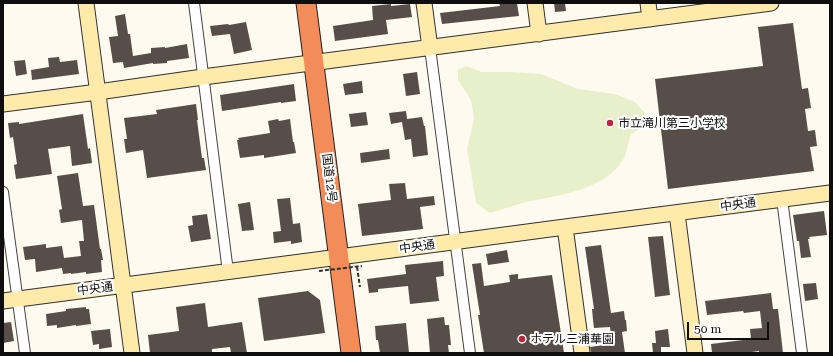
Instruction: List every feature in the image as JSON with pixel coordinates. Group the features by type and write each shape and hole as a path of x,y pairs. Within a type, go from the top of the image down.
{"highway":[{"name":"国道12号","path":"306,3 351,353"}],"street":[{"path":"86,3 132,353"},
{"path":"194,3 228,272"},
{"path":"424,3 470,353"},
{"path":"535,3 539,34"},
{"path":"648,3 650,19"},
{"path":"3,104 771,3"},
{"path":"3,192 10,300 25,353"},
{"name":"中央通","path":"10,300 830,193"},
{"path":"782,199 802,353"},
{"path":"677,213 695,353"},
{"path":"565,227 582,353"}],"path":[{"path":"319,271 362,266"},
{"path":"357,268 360,287"}],"green space":[{"path":"466,66 482,72 541,74 578,89 615,94 635,102 644,112 646,124 631,134 623,160 614,171 604,179 591,186 578,190 522,203 490,213 476,203 467,149 474,118 471,100 458,80 458,70"}],"building":[{"path":"499,3 517,3 519,16 442,24 440,13 500,6"},
{"path":"554,3 565,3 566,11 555,12"},
{"path":"391,4 391,6 410,4 412,17 386,20 388,34 335,41 333,26 373,20 372,6"},
{"path":"125,14 133,56 151,53 151,48 165,48 187,44 189,58 167,61 167,63 153,63 124,68 123,62 113,63 109,37 118,36 115,16"},
{"path":"246,22 252,50 234,54 230,34 212,36 210,26"},
{"path":"793,23 802,89 808,88 811,108 805,109 808,131 815,130 817,146 810,147 814,171 668,189 655,79 763,66 758,27"},
{"path":"59,57 60,62 77,60 79,74 32,80 31,70 49,67 48,58"},
{"path":"25,60 27,74 16,76 14,61"},
{"path":"417,72 420,94 406,96 403,74"},
{"path":"362,81 363,93 345,95 343,84"},
{"path":"294,84 296,101 222,111 220,95"},
{"path":"196,104 202,158 204,158 206,170 147,178 143,150 126,153 124,139 127,139 124,118 157,114 156,110"},
{"path":"406,111 407,119 422,117 425,126 428,155 413,157 411,139 405,140 402,122 391,124 389,113"},
{"path":"366,112 368,125 351,127 349,114"},
{"path":"83,114 88,149 90,148 92,163 72,166 70,146 48,149 52,174 16,179 14,165 17,164 13,137 10,138 8,123 19,122 19,124"},
{"path":"278,119 279,121 290,119 296,153 264,158 264,155 240,158 238,138 270,133 268,121"},
{"path":"389,149 390,159 361,163 360,153"},
{"path":"78,173 83,206 94,205 103,260 101,260 102,272 63,274 62,268 36,272 35,259 25,260 23,247 46,244 46,248 62,246 64,258 81,256 79,241 84,241 82,220 61,223 59,210 62,209 57,176"},
{"path":"405,183 407,199 434,196 435,205 420,207 423,229 362,236 358,204 391,200 389,184"},
{"path":"290,198 293,224 300,223 302,242 291,244 291,241 274,243 273,232 281,231 277,199"},
{"path":"250,202 254,230 242,231 238,204"},
{"path":"824,211 827,235 809,237 811,257 801,258 793,215"},
{"path":"207,214 211,239 191,242 188,226 193,225 192,216"},
{"path":"663,236 670,295 655,297 648,237"},
{"path":"601,245 611,313 624,311 626,320 627,331 622,332 625,353 591,353 590,347 612,344 610,327 594,328 593,320 592,309 594,309 585,247"},
{"path":"507,250 509,262 488,265 486,254"},
{"path":"443,261 444,276 436,277 439,301 410,304 408,286 378,289 378,292 369,293 367,279 406,274 405,265"},
{"path":"481,263 484,286 510,282 509,275 518,274 518,279 552,275 564,353 484,353 472,264"},
{"path":"816,283 818,299 805,301 803,284"},
{"path":"308,291 320,300 325,333 264,341 258,298"},
{"path":"771,293 773,309 778,309 783,353 759,353 759,351 745,353 712,353 711,344 751,339 750,329 762,328 760,311 744,313 743,311 707,315 705,301"},
{"path":"205,303 208,327 242,322 247,353 231,353 230,347 212,349 212,353 150,353 148,335 179,331 176,307"},
{"path":"86,307 86,309 89,309 91,324 57,328 57,325 47,326 46,314 66,311 66,309"},
{"path":"444,317 445,325 449,325 451,345 448,345 449,353 430,353 427,319"},
{"path":"11,322 14,341 3,343 3,323"},
{"path":"406,323 409,353 380,353 378,340 376,340 375,326"},
{"path":"110,329 112,347 99,349 99,344 93,345 91,331"},
{"path":"668,329 670,347 661,347 661,353 653,353 652,343 656,343 655,331"}],"place":[{"name":"市立滝川第三小学校","path":"610,123"},
{"name":"ホテル三浦華園","path":"522,339"}]}
